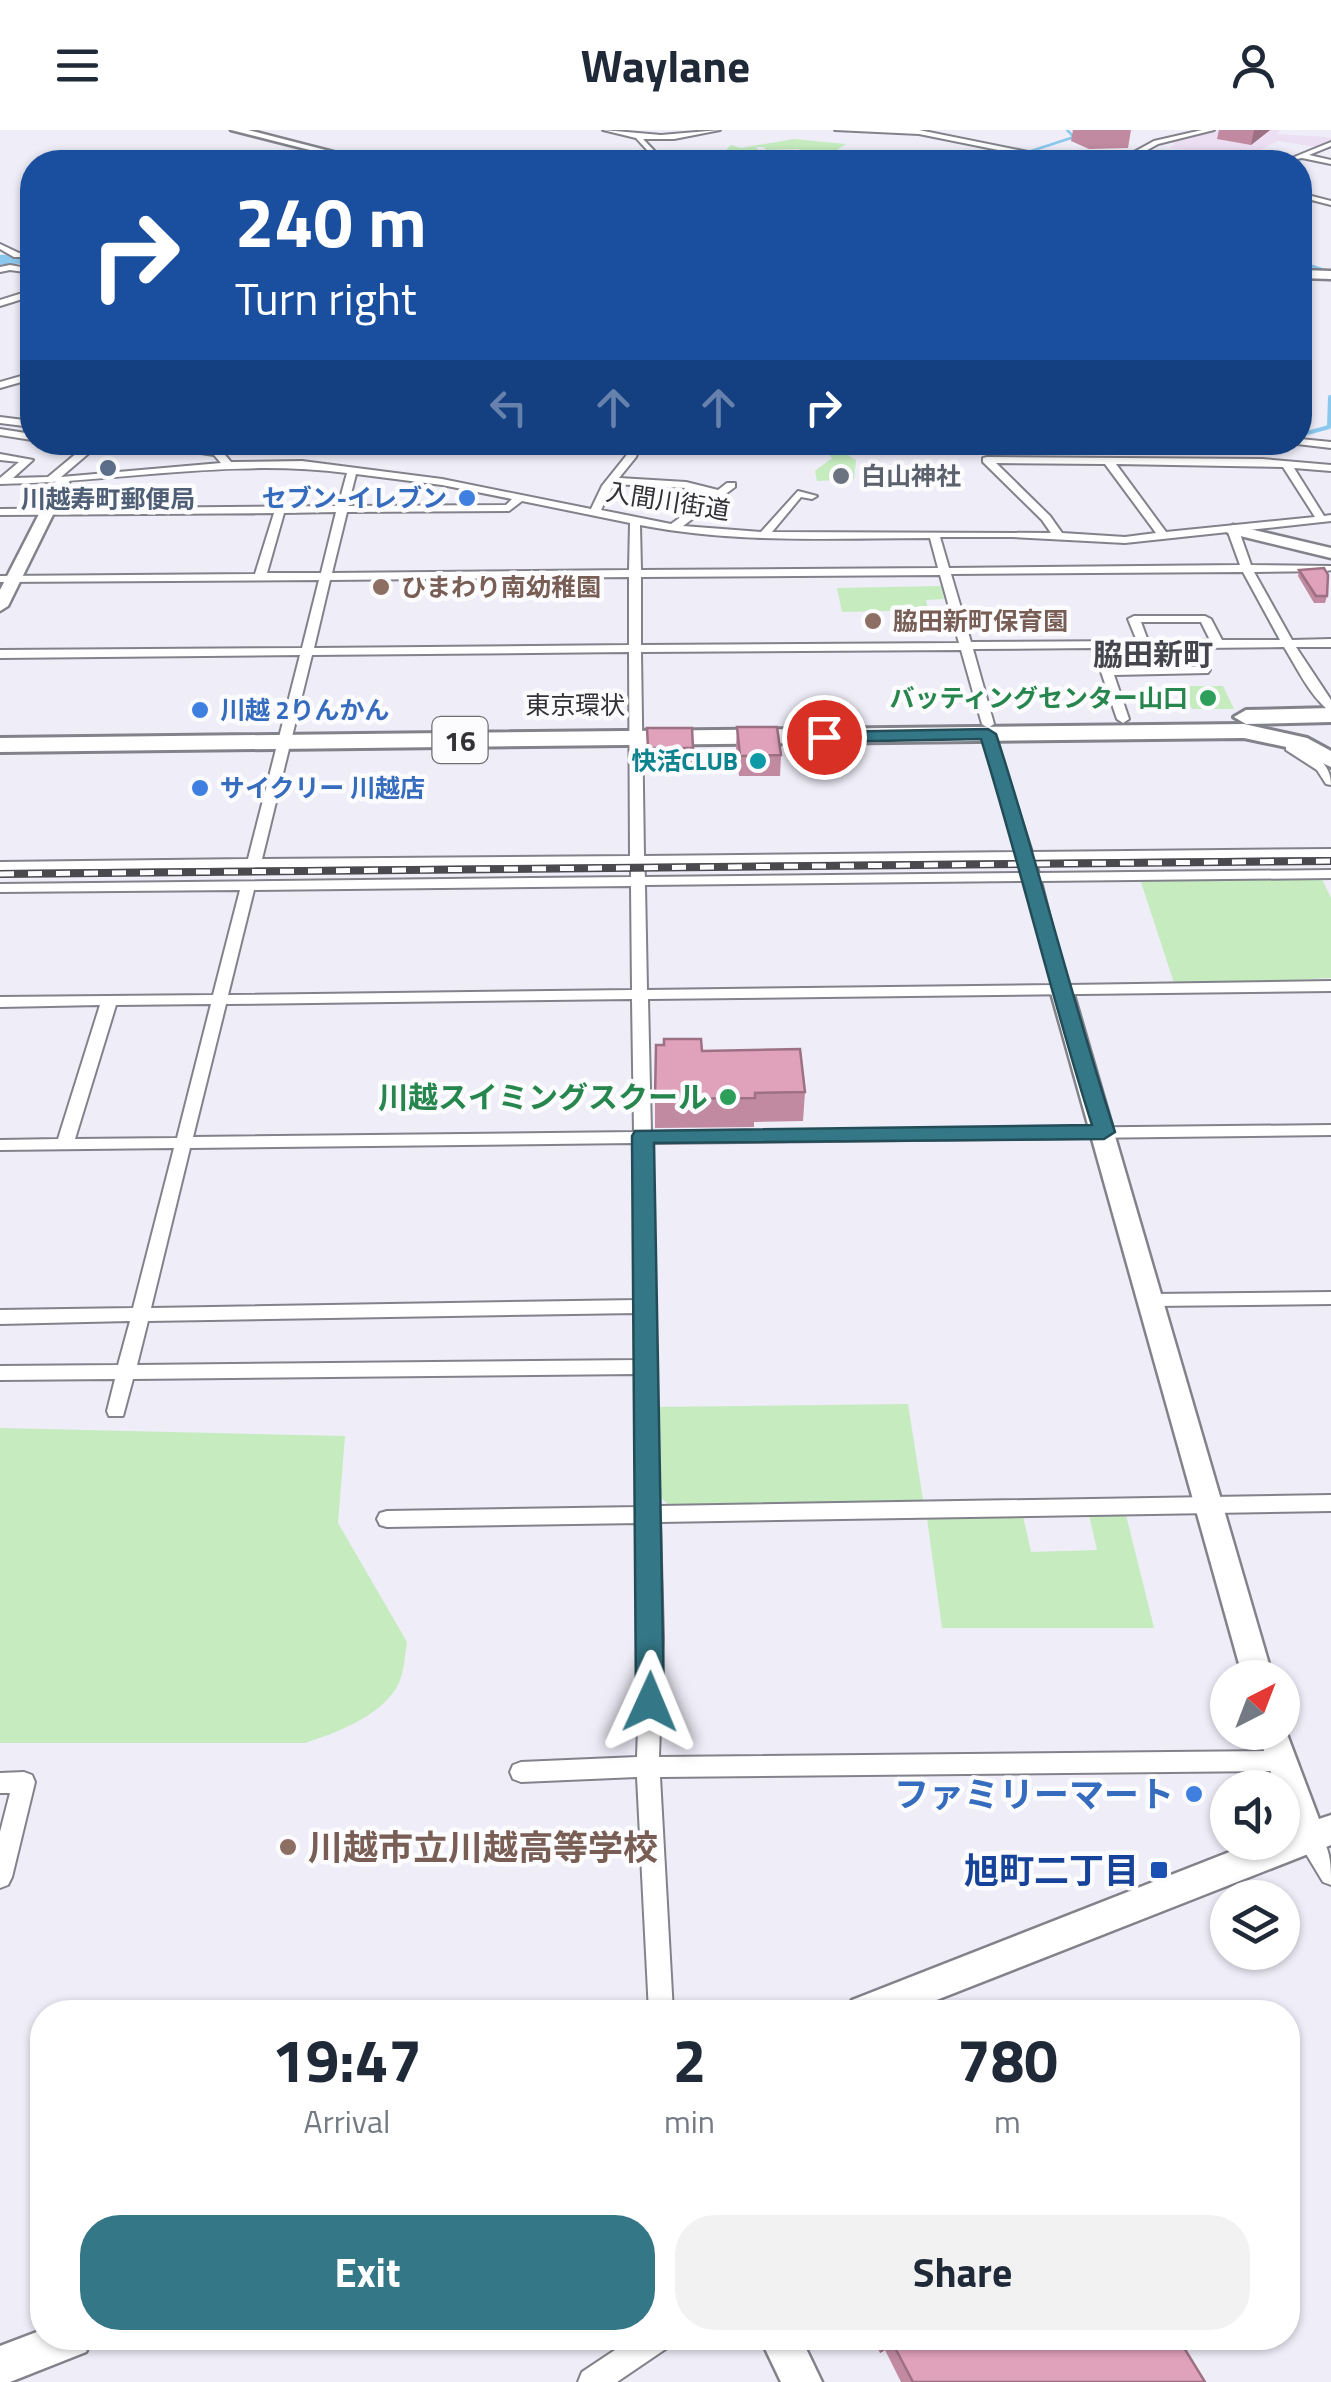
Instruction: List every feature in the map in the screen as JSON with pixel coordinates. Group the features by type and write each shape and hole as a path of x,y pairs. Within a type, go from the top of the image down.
{"highway":[{"name":"東京環状","path":"920,734 1123,718 1331,711"},
{"name":"東京環状","path":"0,737 920,734 1071,726 1331,726"},
{"name":"東京環状","path":"635,735 988,729 1244,731 1286,738 1331,760"},
{"name":"東京環状","path":"0,745 286,738"}],"street":[{"path":"236,130 318,150"},
{"path":"606,130 638,139 677,138 717,130"},
{"path":"838,130 919,132 1004,150"},
{"path":"1142,150 1156,142 1211,130"},
{"path":"638,139 649,150"},
{"path":"0,432 20,435"},
{"path":"0,444 14,434"},
{"path":"0,606 7,579 50,512 57,480 83,455"},
{"path":"220,455 228,465"},
{"path":"595,512 629,455"},
{"path":"254,863 342,510 346,470 354,456"},
{"path":"0,457 28,460 2,482"},
{"path":"1058,536 1046,518 988,460 1331,468"},
{"path":"1108,462 1164,537"},
{"name":"入間川街道","path":"2,482 228,465 302,464 520,497 674,528 763,536 934,534 1125,540 1326,519"},
{"path":"1286,464 1326,519"},
{"path":"614,482 686,485 717,492"},
{"path":"674,528 717,492 732,485"},
{"path":"763,536 798,494 812,496"},
{"path":"0,512 508,508 520,497"},
{"path":"260,578 280,510"},
{"path":"635,520 635,735 652,1638 648,1767 660,2000"},
{"path":"1233,530 1329,560"},
{"path":"1233,530 1248,568 1289,644 1331,711"},
{"path":"868,534 874,571"},
{"path":"934,534 1253,1660"},
{"path":"7,579 1248,568 1329,560"},
{"path":"1144,645 1134,619 1205,619 1218,644"},
{"path":"0,654 1331,643"},
{"path":"1108,672 1204,670 1193,644"},
{"path":"1098,645 1123,718"},
{"path":"1217,731 1295,749 1322,767 1331,781"},
{"path":"0,866 1331,852"},
{"path":"0,888 1331,874"},
{"path":"116,1411 248,887"},
{"path":"0,1002 1331,986"},
{"path":"65,1144 109,1002"},
{"path":"0,1145 1331,1130"},
{"path":"1152,1300 1331,1298"},
{"path":"0,1317 645,1306"},
{"path":"0,1373 646,1367"},
{"path":"387,1518 1331,1503"},
{"path":"521,1772 1210,1749"},
{"path":"1279,1750 1320,1834 1331,1874"},
{"path":"0,1783 24,1782 0,1876"},
{"path":"894,2000 1320,1834"},
{"path":"0,2366 41,2350"},
{"path":"592,2382 639,2350"},
{"path":"786,2350 802,2382"}],"shaded area":[{"path":"1219,130 1281,130 1277,134 1331,138 1331,143 1317,147 1278,141 1260,150 1186,150 1169,148 1175,144 1170,142"}],"green space":[{"path":"794,139 846,144 837,150 726,150 731,145 741,148"},
{"path":"830,455 848,455 856,460 854,479 817,481 815,471 832,458"},
{"path":"941,586 944,599 926,600 928,610 842,612 837,588"},
{"name":"バッティングセンター山口","path":"1182,686 1223,686 1234,709 1192,709"},
{"path":"1320,875 1331,898 1331,978 1175,986 1139,876"},
{"path":"908,1404 923,1500 670,1506 659,1496 654,1407"},
{"path":"0,1428 345,1436 338,1523 407,1642 401,1678 392,1694 358,1721 305,1743 0,1743"},
{"path":"1089,1515 1126,1515 1154,1628 942,1628 927,1518 1023,1516 1031,1552 1097,1550"}],"building":[{"path":"1324,568 1328,575 1327,596 1316,596 1299,570"},
{"path":"737,727 777,727 781,755 740,756"},
{"path":"647,728 692,728 693,748 648,748"},
{"path":"664,1039 701,1039 702,1051 800,1049 805,1092 755,1093 755,1098 655,1099 656,1045 664,1045"},
{"path":"896,2350 1185,2350 1205,2382 913,2382"}],"waterway":[{"path":"1034,150 1074,137 1067,130"},
{"path":"0,244 20,253"},
{"path":"0,260 20,259"},
{"path":"1312,266 1331,272"},
{"path":"1312,432 1329,427 1330,397"}],"railway":[{"path":"0,874 1331,861"}],"place":[{"name":"川越寿町郵便局","path":"108,468"},
{"name":"白山神社","path":"841,476"},
{"name":"セブン-イレブン","path":"467,498"},
{"name":"ひまわり南幼稚園","path":"381,587"},
{"name":"脇田新町保育園","path":"873,621"},
{"name":"バッティングセンター山口","path":"1208,698"},
{"name":"川越 2りんかん","path":"200,710"},
{"name":"快活CLUB","path":"758,761"},
{"name":"サイクリー 川越店","path":"200,788"},
{"name":"川越スイミングスクール","path":"728,1097"},
{"name":"ファミリーマート","path":"1194,1794"},
{"name":"川越市立川越高等学校","path":"288,1847"},
{"name":"旭町二丁目","path":"1159,1870"}],"district":[{"name":"脇田新町","path":"1153,654"}],"route":[{"path":"650,1702 643,1136 1104,1132 1073,1035 1033,877 988,734 824,737"}]}
